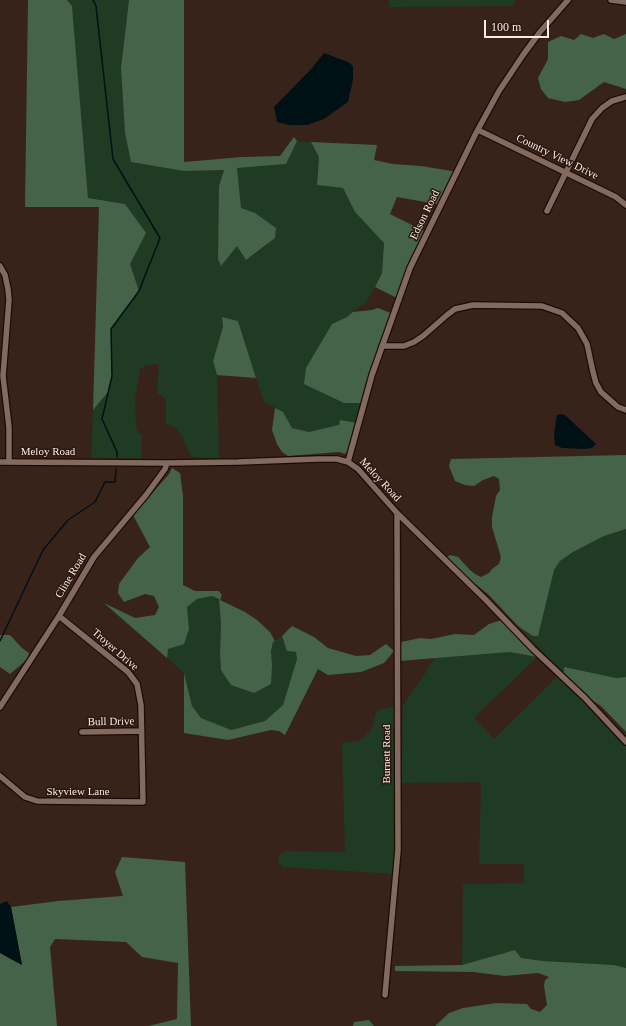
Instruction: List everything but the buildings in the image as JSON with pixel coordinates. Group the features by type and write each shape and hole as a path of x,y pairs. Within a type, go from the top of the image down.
{"street":[{"name":"Edson Road","path":"348,462 364,403 382,346 410,268 478,130 499,91 523,54 568,0"},
{"path":"611,0 626,2"},
{"path":"547,211 592,119 602,108 612,101 626,97"},
{"name":"Country View Drive","path":"478,130 616,197 626,205"},
{"path":"0,266 5,275 9,300 3,376 9,427 9,462"},
{"path":"382,346 404,346 414,342 455,309 480,305 542,306 562,313 578,328 587,344 593,372 599,388 613,404 626,410"},
{"name":"Meloy Road","path":"0,462 167,463 318,459 337,459 348,462 358,469 397,513 486,600 533,649 585,698 626,742"},
{"name":"Cline Road","path":"0,707 59,616 94,557 150,490 165,469 167,463"},
{"name":"Burnett Road","path":"385,994 398,850 397,513"},
{"name":"Troyer Drive","path":"59,616 132,676 137,684 140,696 142,781"},
{"name":"Bull Drive","path":"82,732 141,731"},
{"name":"Skyview Lane","path":"0,776 25,797 42,802 140,803 143,800 142,781"}],"green space":[{"path":"28,0 67,0 72,6 88,198 125,204 146,233 130,264 139,291 111,329 112,376 108,392 93,410 99,207 25,207"},
{"path":"67,0 129,0 121,68 125,133 131,162 184,171 224,170 219,186 218,259 221,265 237,246 246,260 275,238 255,213 240,208 237,168 285,164 297,141 311,142 319,157 317,185 343,188 355,212 384,243 382,273 367,301 347,317 332,324 363,403 357,423 309,432 292,428 283,412 264,402 238,321 222,318 223,327 213,361 217,375 219,459 194,457 190,455 181,434 175,427 166,424 166,399 157,393 159,364 146,365 140,369 135,401 137,431 142,435 141,459 91,458 93,410 108,392 112,376 111,329 139,291 130,264 145,233 125,204 88,198 72,6"},
{"path":"129,0 184,0 184,162 242,157 280,156 294,137 297,141 286,164 237,168 241,208 255,213 276,228 275,238 246,260 237,246 221,266 218,259 219,186 224,170 184,171 131,162 125,133 121,68"},
{"path":"389,0 516,0 512,6 389,7"},
{"path":"581,34 593,38 604,34 614,39 626,34 626,89 604,82 579,100 565,102 548,98 541,89 538,78 548,59 548,42 561,36 574,40"},
{"path":"311,142 377,145 374,160 393,164 421,166 458,172 442,205 397,197 390,214 428,233 399,299 375,287 382,273 384,243 355,212 343,188 317,185 319,157"},
{"path":"378,308 393,314 364,403 344,403 304,384 306,368 332,324 347,317 353,312"},
{"path":"222,317 238,321 256,378 217,375 213,361 223,327"},
{"path":"275,408 283,412 292,428 309,432 339,425 340,420 357,423 350,449 345,454 339,452 288,456 282,452 277,444 272,430"},
{"path":"626,455 626,529 604,536 573,552 560,561 554,570 538,636 533,636 518,626 489,595 468,578 447,557 450,555 458,557 470,570 481,577 489,573 499,564 501,557 492,527 492,517 496,496 500,490 499,479 494,476 483,480 474,486 465,485 455,481 449,466 451,459"},
{"path":"172,468 180,473 183,496 183,585 195,591 219,591 222,595 220,600 245,612 257,620 270,632 275,641 273,642 271,651 271,684 254,693 231,685 221,670 221,624 219,599 212,596 197,599 187,607 189,629 184,644 168,649 167,658 104,603 135,618 155,615 159,607 154,596 145,594 124,602 118,593 119,584 138,558 150,547 133,515 169,474"},
{"path":"626,529 626,677 616,678 564,668 564,674 518,626 533,636 540,627 554,570 560,561 573,552 604,536"},
{"path":"212,596 219,600 221,624 221,670 272,665 271,652 273,642 282,636 287,651 296,652 297,659 283,705 265,721 229,730 201,718 192,706 184,673 167,658 168,649 189,629 187,607 197,599"},
{"path":"505,619 539,655 537,657 510,652 399,661 401,642 420,638 431,639 455,634 474,635 489,624"},
{"path":"292,626 314,637 328,648 356,656 370,655 386,644 394,651 384,663 361,672 328,675 318,669 285,735 279,731 271,730 228,740 184,733 184,673 192,706 201,718 231,730 265,721 283,705 297,659 296,652 287,651 282,636"},
{"path":"0,635 10,635 29,653 24,662 10,674 0,667"},
{"path":"510,652 537,657 474,718 494,739 560,674 626,742 626,968 614,965 543,961 521,958 515,950 462,965 463,884 524,883 524,864 479,864 481,782 401,783 403,706 436,657"},
{"path":"564,667 616,678 626,677 626,732 601,706 587,697 564,674"},
{"path":"395,706 398,709 395,874 283,867 278,862 279,855 286,851 345,852 342,743 358,741 371,731 376,712 381,709"},
{"path":"122,857 185,862 191,1026 148,1026 177,1019 178,963 142,957 126,942 55,939 50,947 57,1026 0,1026 0,953 22,965 11,907 58,901 123,896 115,872"},
{"path":"515,950 521,958 543,961 614,965 626,968 626,1026 435,1026 449,1013 463,1008 496,1003 527,1004 531,1009 540,1012 547,1005 544,986 545,980 549,977 538,973 505,976 473,972 395,971 395,966 462,965"},
{"path":"369,1020 374,1026 353,1026 354,1022"}],"shaded area":[{"path":"324,53 348,62 353,66 353,80 348,102 324,119 307,125 289,125 277,122 274,107 312,68"},
{"path":"557,415 565,415 596,444 592,448 585,449 562,448 555,445 554,435 556,419"},
{"path":"7,901 11,907 22,965 0,953 0,904"}],"waterway":[{"path":"93,0 96,6 113,159 160,238 139,291 111,329 112,376 102,419 117,452 117,457"},
{"path":"0,641 43,550 68,520 95,502 105,482 115,482 116,469"}]}
